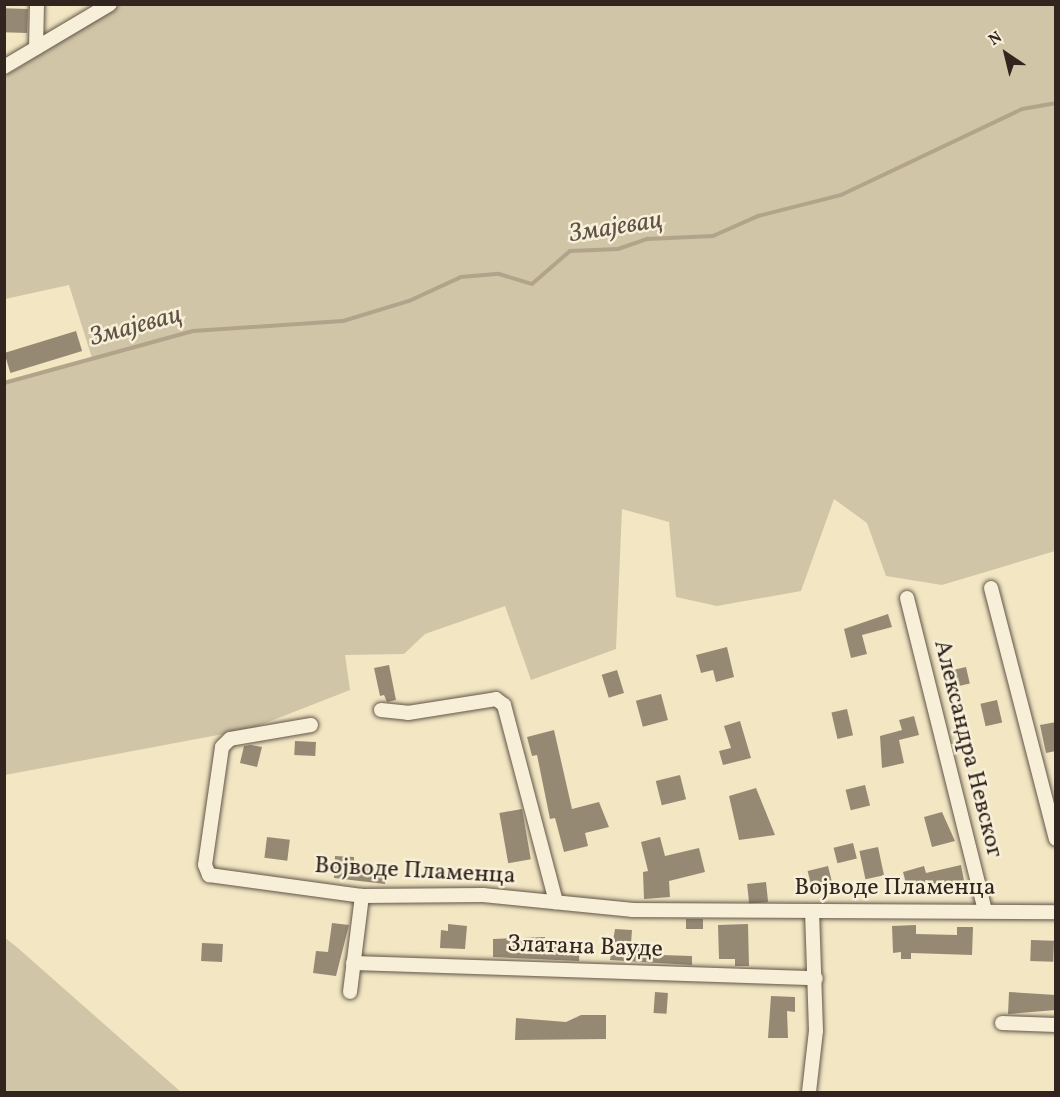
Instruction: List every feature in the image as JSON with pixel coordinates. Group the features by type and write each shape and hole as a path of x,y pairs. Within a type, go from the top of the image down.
{"street":[{"path":"36,48 37,4"},
{"path":"4,67 110,4"},
{"path":"991,588 1056,839"},
{"name":"Александра Невског","path":"907,598 985,910"},
{"name":"Војводе Пламенца","path":"381,710 393,714 500,701 508,713 527,798 556,902"},
{"name":"Војводе Пламенца","path":"312,725 230,739 222,747 205,870 214,878 362,896 483,895 633,910 1056,912"},
{"path":"350,992 362,896"},
{"path":"809,1092 816,978 812,912"},
{"name":"Златана Вауде","path":"353,963 816,978"},
{"path":"1002,1023 1056,1025"}],"shaded area":[{"path":"121,5 1055,5 1055,551 942,585 886,576 867,523 834,499 801,591 717,606 676,597 669,522 622,509 616,649 531,680 505,606 425,634 404,654 345,655 350,690 250,729 5,775 5,383 92,358 69,285 5,299 5,76"},
{"path":"4,937 19,949 181,1092 5,1092"}],"building":[{"path":"4,8 28,9 27,33 4,32"},
{"path":"76,331 82,351 10,373 4,353"},
{"path":"888,614 892,627 862,635 867,654 851,658 844,629"},
{"path":"727,647 734,677 716,682 713,670 701,673 696,655"},
{"path":"389,665 396,700 387,702 384,695 380,696 374,668"},
{"path":"966,667 970,684 952,688 948,671"},
{"path":"617,670 624,693 609,698 602,675"},
{"path":"661,694 668,720 643,727 636,701"},
{"path":"997,700 1002,722 986,726 980,704"},
{"path":"847,709 853,735 837,739 831,713"},
{"path":"914,716 919,735 899,740 904,763 882,768 880,736 902,730 899,720"},
{"path":"740,721 751,758 723,765 719,751 731,748 724,726"},
{"path":"1056,722 1056,751 1046,753 1040,725"},
{"path":"554,730 572,809 599,802 609,827 585,833 588,846 564,852 555,818 550,819 537,755 532,756 527,737"},
{"path":"295,741 316,742 315,756 294,755"},
{"path":"244,746 262,747 257,767 240,763"},
{"path":"680,775 686,799 662,805 656,781"},
{"path":"865,785 870,805 851,810 846,790"},
{"path":"756,788 775,835 739,840 729,796"},
{"path":"522,809 531,859 508,863 499,813"},
{"path":"942,812 955,841 932,847 924,817"},
{"path":"267,837 290,840 287,861 264,858"},
{"path":"660,837 665,856 699,848 705,872 669,881 670,897 644,899 643,872 648,871 641,842"},
{"path":"853,843 857,859 837,863 834,848"},
{"path":"878,847 884,875 865,879 859,851"},
{"path":"335,856 354,857 354,865 387,868 385,884 334,878"},
{"path":"961,865 965,886 941,892 939,883 908,891 903,872 924,866 926,873"},
{"path":"828,866 833,886 813,891 808,871"},
{"path":"766,882 768,902 749,904 747,884"},
{"path":"686,919 703,919 703,929 686,929"},
{"path":"332,923 349,925 336,976 313,973 316,951 328,952"},
{"path":"448,924 467,926 465,949 440,948 441,930 448,931"},
{"path":"748,924 749,966 735,966 735,959 719,959 718,925"},
{"path":"916,925 916,934 957,935 957,927 973,927 972,955 911,953 911,959 901,959 901,952 893,953 892,926"},
{"path":"615,929 632,930 631,944 662,945 661,955 692,956 692,965 610,960"},
{"path":"545,937 545,941 580,943 579,961 493,957 493,939"},
{"path":"1031,940 1054,941 1053,962 1030,961"},
{"path":"202,943 223,944 222,962 201,961"},
{"path":"655,992 668,993 667,1014 654,1013"},
{"path":"1009,992 1056,995 1056,1010 1008,1014"},
{"path":"771,996 795,997 795,1012 787,1011 788,1038 768,1038"},
{"path":"581,1015 606,1015 606,1039 515,1040 516,1018 566,1022"}],"waterway":[{"name":"Змајевац","path":"4,383 193,331 343,321 409,301 461,277 499,274 532,284 570,251 618,249 647,239 713,236 758,216 841,195 1022,109 1056,103"}]}
